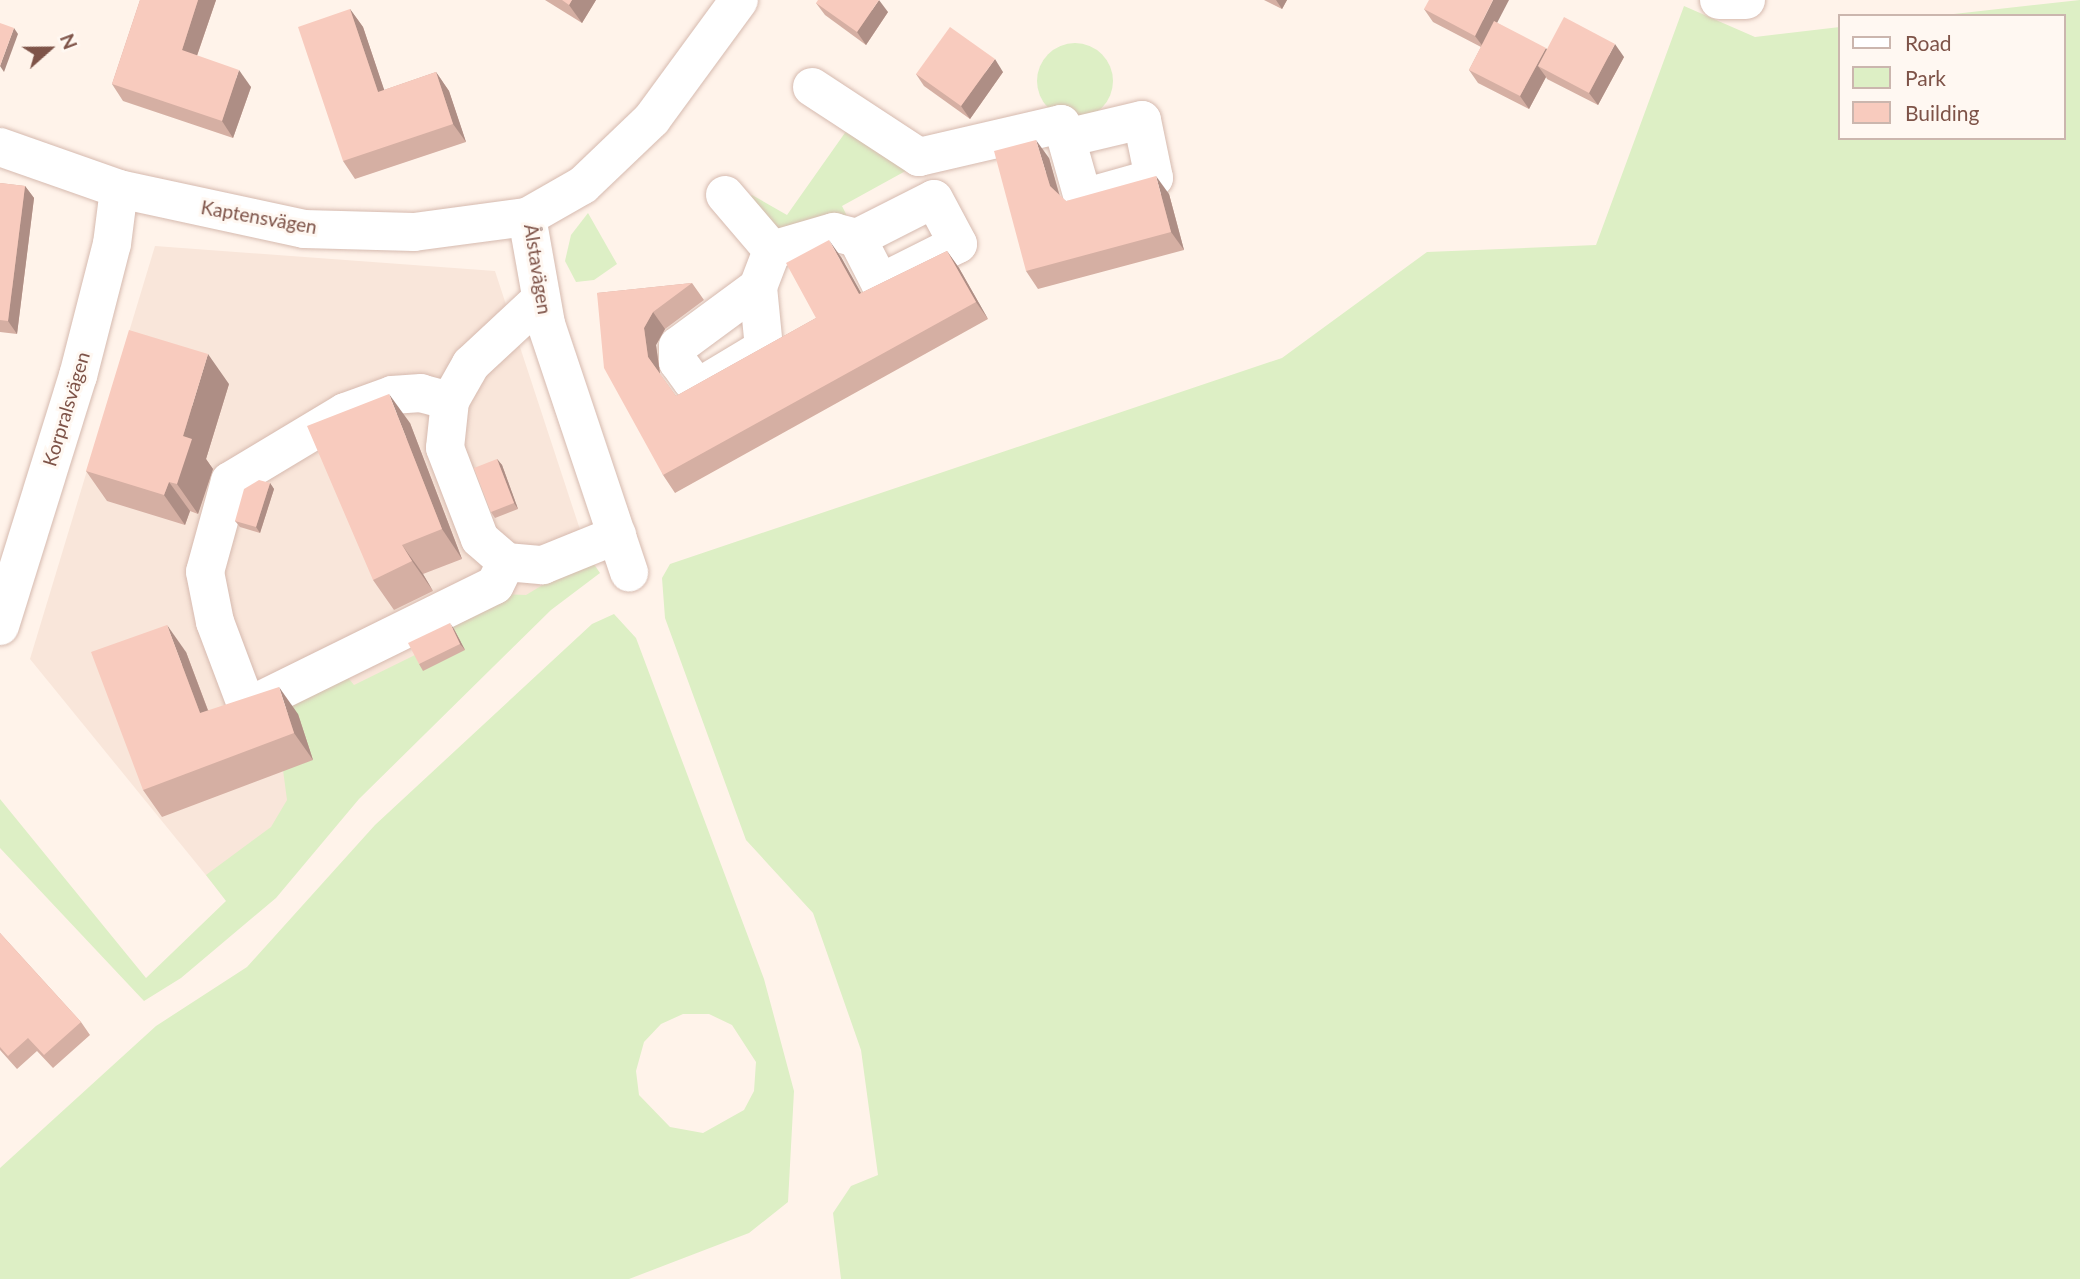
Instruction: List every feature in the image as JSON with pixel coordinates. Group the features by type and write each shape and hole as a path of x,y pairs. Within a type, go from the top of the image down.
{"street":[{"name":"Ålstavägen","path":"629,572 541,299 527,217 583,185 652,119 739,0"},
{"path":"1719,0 1746,0"},
{"path":"812,87 919,157 934,198 958,244 880,284 857,238"},
{"path":"919,157 1061,124 1066,138"},
{"name":"Kaptensvägen","path":"0,147 119,189 304,229 414,232 527,217"},
{"name":"Korpralsvägen","path":"0,626 78,376 112,244 119,189"},
{"path":"726,195 772,250"},
{"path":"772,250 834,232 857,238 934,198"},
{"path":"758,287 772,250"},
{"path":"541,299 471,364 450,401 445,448 480,539 506,562 543,565 617,534"},
{"path":"450,401 421,393 392,395 345,412 230,481 205,572 215,622 247,707 495,586 506,562"}],"shaded area":[{"path":"155,246 495,271 589,557 227,901 30,659"}],"green space":[{"path":"2080,0 2080,1279 841,1279 833,1213 851,1186 878,1175 861,1050 813,913 746,840 665,618 662,578 670,564 1282,358 1427,252 1596,245 1684,6 1755,37 1839,27 1839,140 2066,140 2066,14 1954,14"},
{"path":"1075,43 1089,46 1102,54 1110,67 1113,81 1110,95 1102,108 1089,116 1075,119 1061,116 1048,108 1040,95 1037,81 1040,67 1048,54 1061,46"},
{"path":"854,120 911,168 842,206 851,224 779,243 745,201 752,195 787,215"},
{"path":"588,213 617,264 594,280 576,282 565,261 571,235"},
{"path":"589,557 600,573 551,610 359,799 276,898 181,978 144,1001 0,848 0,799 146,978 226,901 206,875 271,827 287,800 283,770 312,760 290,703 344,673 354,685 415,655 464,650 449,619 498,594 526,595"},
{"path":"614,614 636,638 764,979 794,1091 788,1202 749,1233 629,1279 0,1279 0,1168 156,1026 247,967 375,825 592,624","holes":["683,1014 709,1014 732,1025 756,1062 754,1091 744,1110 703,1133 670,1127 639,1095 636,1071 644,1042 661,1024"]}],"building":[{"path":"140,0 198,0 182,50 239,70 222,121 112,84"},
{"path":"818,0 879,0 857,32 816,3"},
{"path":"1429,0 1493,0 1475,36 1424,9"},
{"path":"350,9 378,92 436,72 453,124 343,161 298,27"},
{"path":"1564,17 1615,44 1589,93 1538,66"},
{"path":"1494,21 1546,48 1520,96 1469,70"},
{"path":"0,23 14,28 0,66"},
{"path":"950,27 995,59 961,106 916,74"},
{"path":"1036,140 1050,186 1066,201 1156,176 1171,232 1026,271 994,151"},
{"path":"0,183 25,186 8,321 0,320"},
{"path":"829,240 859,294 947,251 976,302 663,475 604,368 597,293 692,283 653,312 644,328 648,357 676,396 816,318 786,263"},
{"path":"129,330 208,354 183,436 192,439 177,484 169,482 164,495 86,471"},
{"path":"389,394 442,529 402,545 412,561 373,580 307,426"},
{"path":"497,459 514,503 491,512 474,468"},
{"path":"259,480 270,483 256,527 235,521 244,489"},
{"path":"450,623 460,644 419,664 408,643"},
{"path":"167,625 200,713 279,687 294,733 143,790 91,652"},
{"path":"0,933 81,1022 44,1055 28,1038 8,1056 0,1047"}]}
